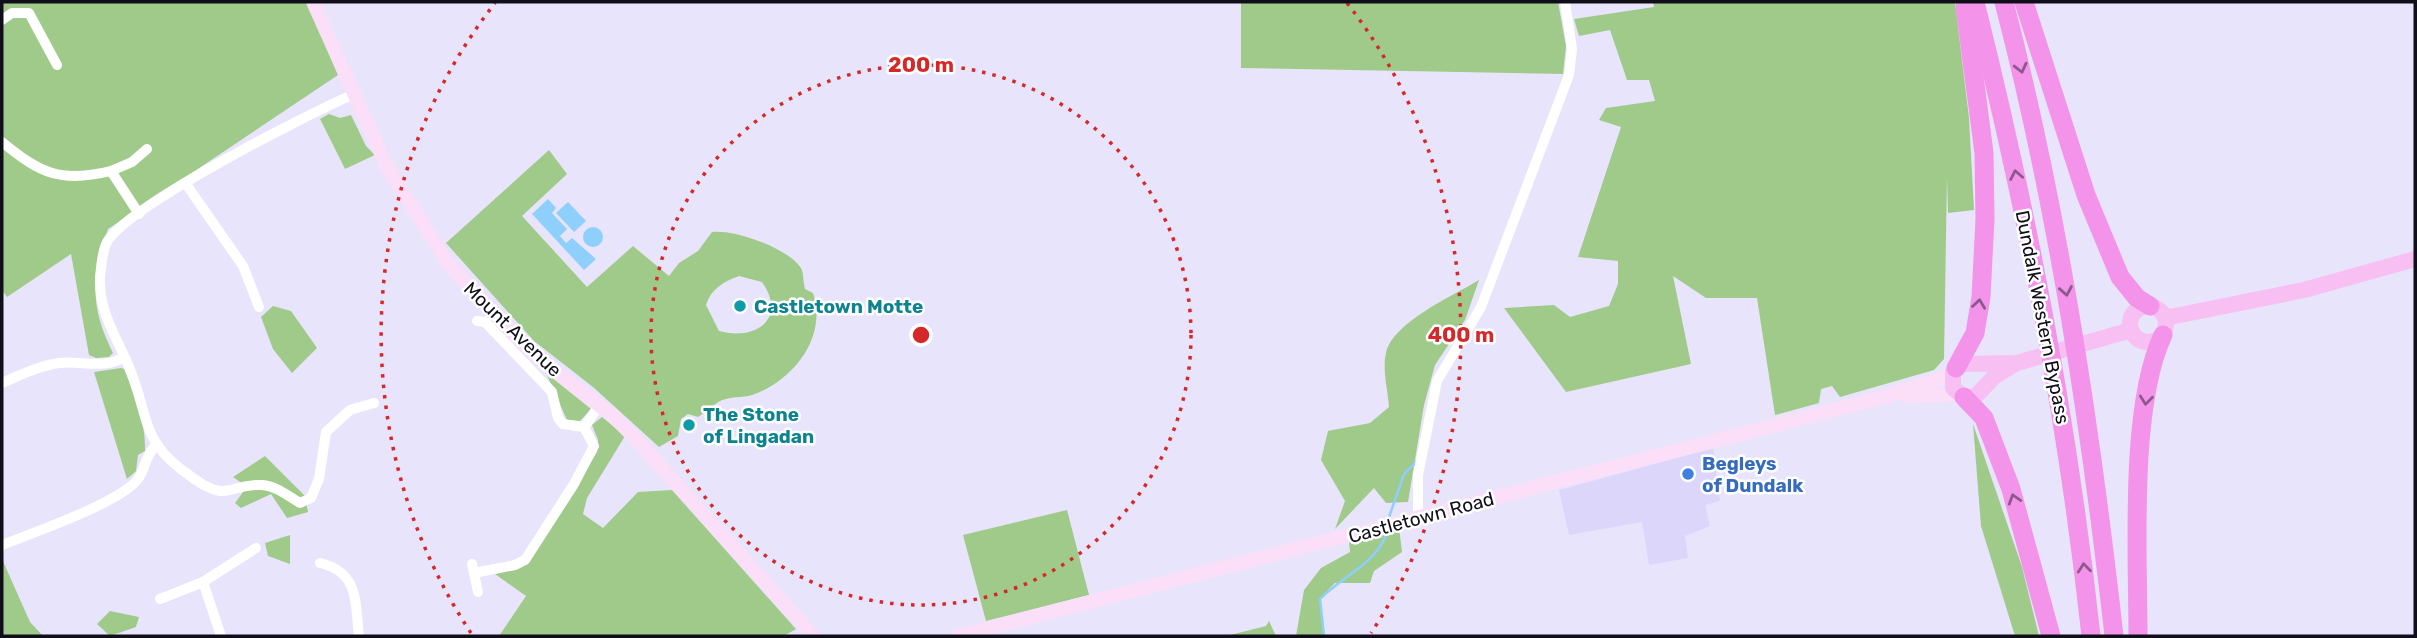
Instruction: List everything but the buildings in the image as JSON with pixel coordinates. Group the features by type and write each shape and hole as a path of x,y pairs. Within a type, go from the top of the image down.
{"highway":[{"path":"1960,368 1975,333 1981,297 1985,219 1984,153 1964,2"},
{"name":"Dundalk Western Bypass","path":"1976,2 2007,128 2046,329 2070,470 2091,636"},
{"name":"Dundalk Western Bypass","path":"2004,2 2037,139 2070,314 2091,440 2114,636"},
{"path":"2024,2 2086,195 2120,278 2160,319 2151,359 2140,465 2138,636"},
{"path":"1961,396 1984,418 2011,489 2051,636"}],"main road":[{"name":"Mount Avenue","path":"313,2 352,95 408,205 449,265 531,352 635,438 813,636"},
{"path":"2131,330 2134,313 2160,319 2304,290 2415,259"},
{"path":"2131,330 2143,341 2154,341 2160,319"},
{"path":"1960,368 2017,363 2131,330"},
{"path":"1960,368 1953,388 1961,396 1975,397 1994,377 2017,363"},
{"name":"Castletown Road","path":"958,636 1885,397 1960,368"},
{"path":"1960,368 1986,373 1986,388"},
{"name":"Castletown Road","path":"1885,397 1961,396"}],"street":[{"path":"1418,518 1418,475 1437,381 1481,307 1569,75 1572,49 1566,2"},
{"path":"2,20 12,13 29,13 57,65"},
{"path":"352,95 186,184 139,214 107,243 98,285 111,334 138,389 155,446 193,479 214,490 226,493 261,485 276,487 300,503 311,498 319,479 326,432 350,410 374,403"},
{"path":"2,142 44,173 90,176 136,167 147,149"},
{"path":"111,171 139,214"},
{"path":"186,184 243,266 259,307"},
{"path":"477,321 485,322 500,342 542,379 552,392 558,418 563,424 584,427"},
{"path":"2,383 35,368 61,362 103,364 115,363 124,357"},
{"path":"584,427 599,407"},
{"path":"478,592 473,569 515,565 525,560 589,459 594,446 584,427"},
{"path":"2,545 60,522 129,487 138,478 144,458 155,446"},
{"path":"160,599 203,582 256,548"},
{"path":"320,563 337,567 346,573 351,586 359,636"},
{"path":"203,582 221,636"}],"shaded area":[{"path":"1713,448 1720,501 1705,505 1710,526 1685,536 1688,558 1649,565 1642,522 1569,535 1559,490"}],"green space":[{"path":"2,2 307,2 338,75 108,229 96,277 96,291 100,320 113,353 109,357 96,358 89,355 71,254 7,297 2,290"},
{"path":"1241,2 1558,2 1566,46 1563,74 1241,68"},
{"path":"1653,2 1955,2 1969,118 1974,210 1948,213 1947,177 1944,359 1934,370 1840,397 1832,386 1821,389 1819,403 1775,415 1757,298 1706,298 1673,276 1691,364 1566,392 1504,308 1554,305 1570,317 1609,306 1618,284 1618,261 1578,257 1621,127 1599,120 1606,108 1655,101 1649,80 1627,80 1610,30 1579,36 1574,19 1654,7"},
{"path":"329,114 340,118 351,115 366,146 375,155 345,169 320,119"},
{"path":"549,150 567,174 522,216 587,287 633,246 669,276 679,263 698,251 712,232 722,232 760,241 785,254 801,268 805,289 813,293 816,326 804,355 781,379 752,395 720,401 698,417 688,414 681,419 678,436 659,447 593,387 534,341 446,243","holes":["739,276 762,282 769,295 771,307 764,324 745,333 719,331 706,305 714,290"]},
{"path":"1479,280 1465,320 1435,365 1424,405 1408,502 1386,503 1374,488 1335,529 1345,501 1321,460 1328,431 1370,423 1389,407 1385,366 1386,353 1391,342 1412,320"},
{"path":"273,306 291,311 317,348 292,373 273,349 261,317"},
{"path":"124,369 136,399 145,440 145,451 138,455 136,471 127,479 94,372"},
{"path":"546,373 591,409 580,421 567,420"},
{"path":"602,417 625,436 587,498 583,514 603,528 638,492 672,490 796,629 784,636 499,636 526,596 495,574 528,563 597,452 598,440 592,425"},
{"path":"1973,424 2022,567 2039,636 2015,636 1981,526"},
{"path":"265,456 305,496 308,512 287,518 271,494 241,508 235,503 243,492 243,484 233,477"},
{"path":"1067,510 1089,595 986,621 963,535"},
{"path":"1399,528 1402,552 1374,571 1370,583 1335,583 1320,598 1324,636 1296,636 1304,590 1321,568 1350,552 1349,542"},
{"path":"290,535 290,564 268,556 265,543"},
{"path":"2,559 30,622 43,636 2,635"},
{"path":"110,611 139,617 136,627 110,636 97,624"},
{"path":"1269,621 1276,636 1226,636 1266,626"}],"water":[{"path":"548,199 556,208 552,213 567,229 560,236 566,243 572,238 596,259 584,270 532,214"},
{"path":"568,202 586,221 574,232 556,213"},
{"path":"589,227 597,227 603,237 597,247 589,247 583,241 583,233"}],"waterway":[{"path":"1388,520 1404,474 1417,461"},
{"path":"1324,636 1320,599 1378,550 1387,530"}],"place":[{"name":"Castletown Motte","path":"740,306"},
{"name":"The Stone of Lingadan","path":"689,425"},
{"name":"Begleys of Dundalk","path":"1688,474"}]}
